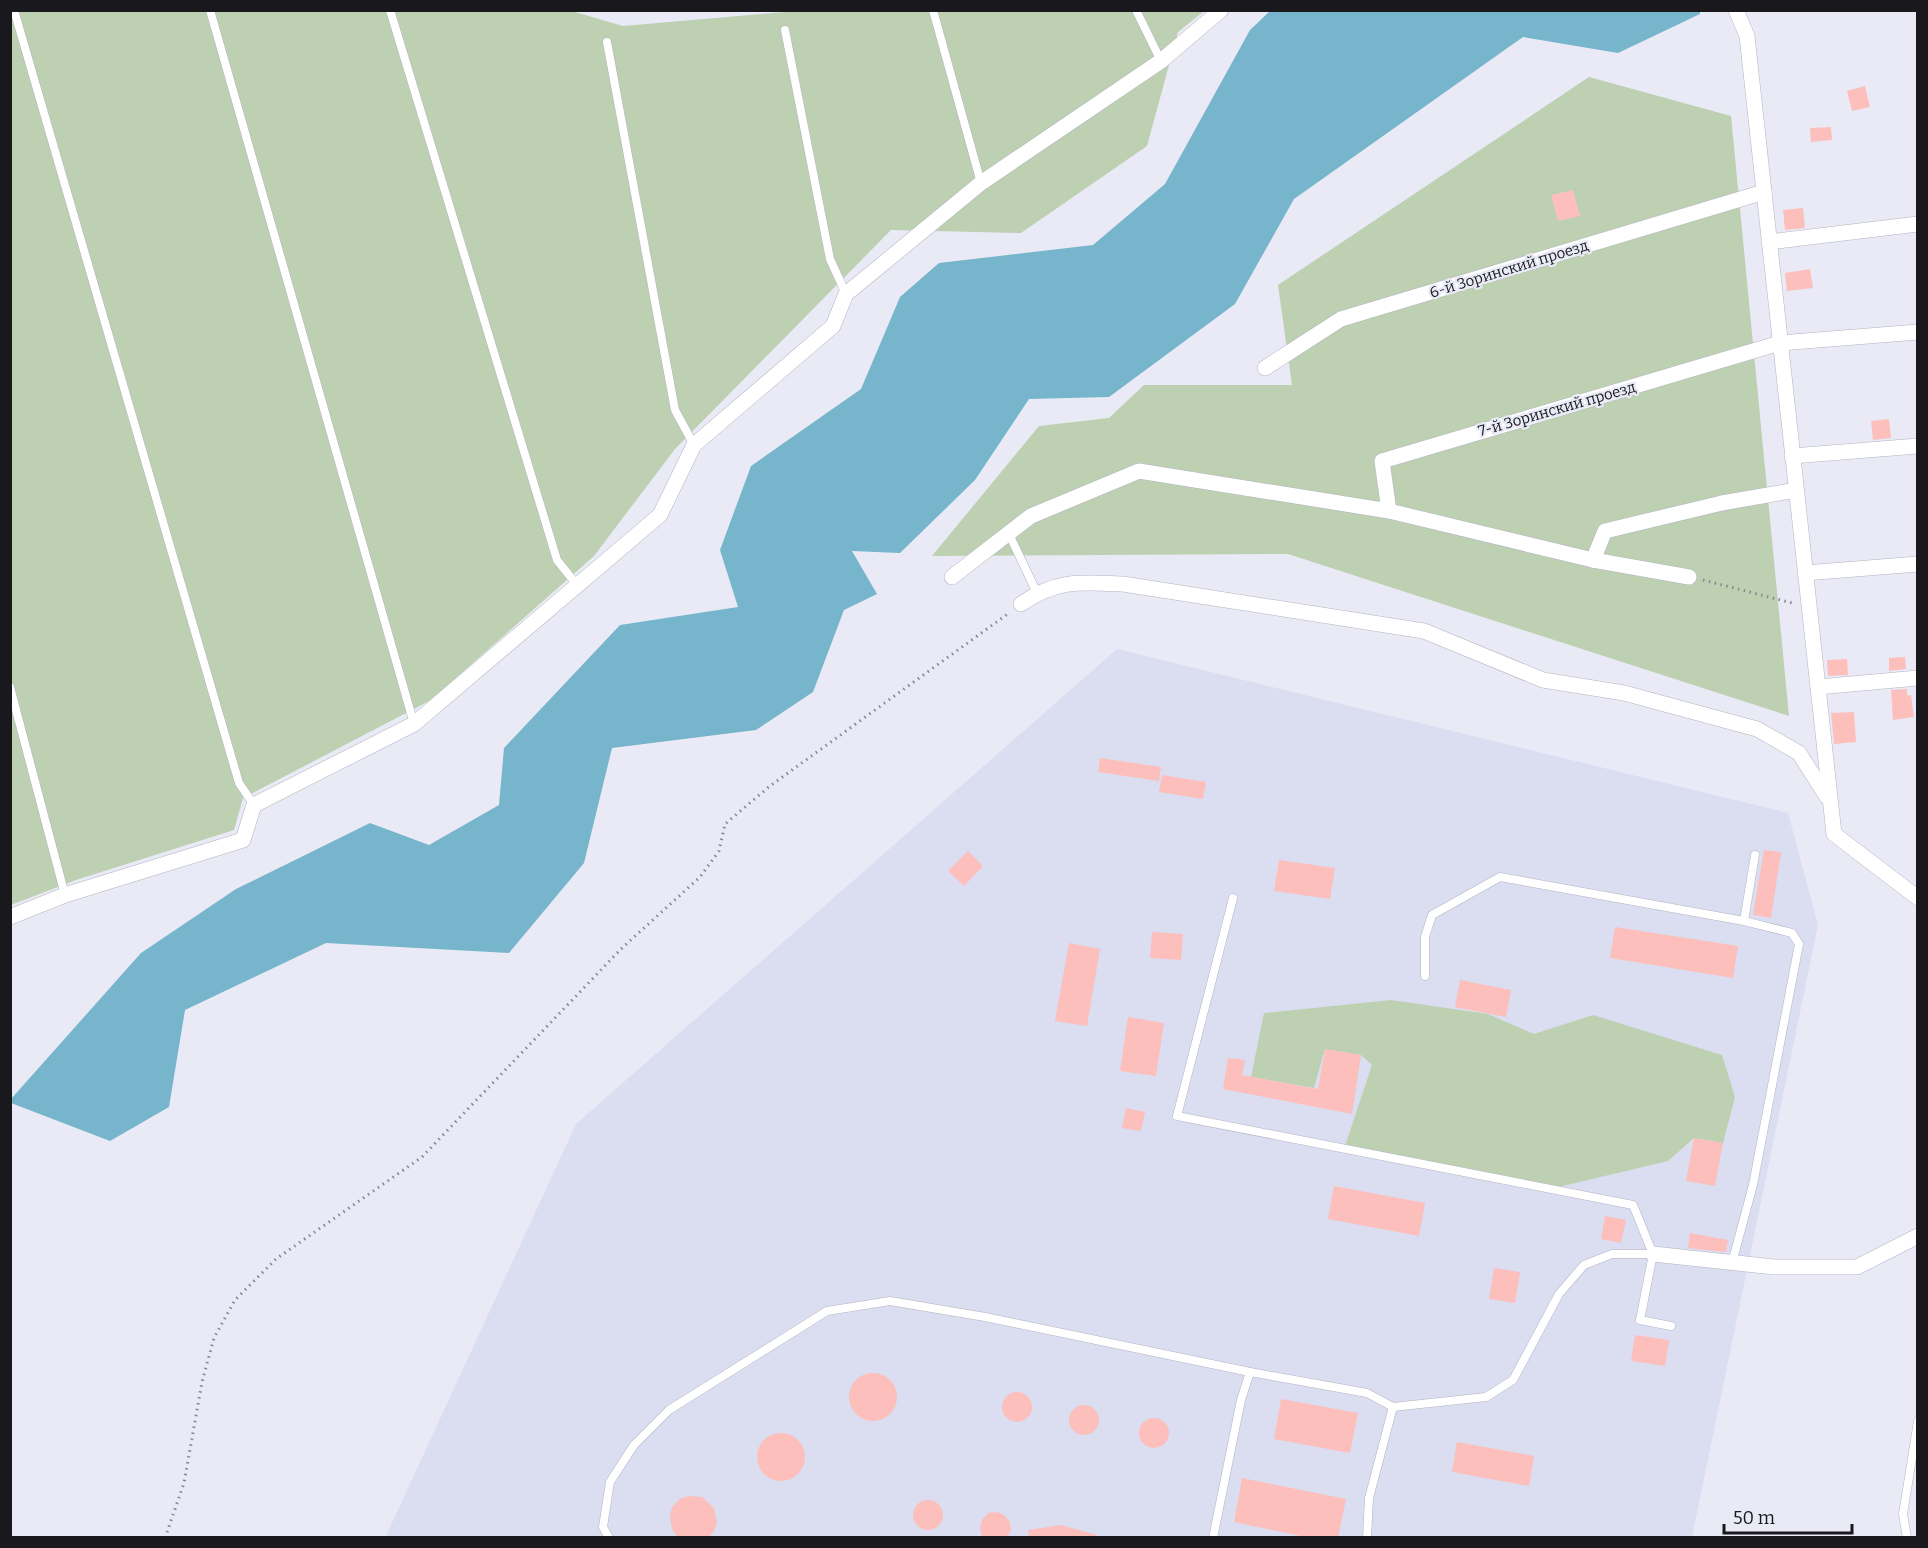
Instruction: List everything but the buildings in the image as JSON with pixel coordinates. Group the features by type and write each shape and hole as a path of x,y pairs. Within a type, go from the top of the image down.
{"street":[{"path":"10,917 65,895 243,840 254,806 414,724 660,515 694,445 833,326 846,294 981,183 1161,61 1221,10"},
{"path":"1736,10 1747,36 1834,834 1917,898"},
{"name":"6-й Зоринский проезд","path":"1264,368 1341,319 1764,192"},
{"path":"1769,242 1917,224"},
{"path":"1780,343 1917,332"},
{"name":"7-й Зоринский проезд","path":"1389,511 1382,460 1780,343"},
{"path":"1792,456 1917,446"},
{"path":"952,577 1031,516 1139,471 1389,511 1593,560 1689,577"},
{"path":"1593,560 1605,531 1722,503 1796,490"},
{"path":"1805,573 1917,564"},
{"path":"1021,604 1037,593 1076,581 1122,584 1424,631 1544,680 1624,693 1757,729 1799,753 1830,801"},
{"path":"1818,687 1917,678"},
{"path":"1653,1254 1774,1267 1857,1268 1917,1236"}],"lane":[{"path":"14,10 239,783 254,806"},
{"path":"210,10 414,724"},
{"path":"390,10 557,560 577,585"},
{"path":"933,10 981,183"},
{"path":"1136,10 1161,61"},
{"path":"785,30 830,259 846,294"},
{"path":"607,42 675,410 694,445"},
{"path":"1009,534 1037,593"},
{"path":"10,687 65,895"},
{"path":"1744,921 1755,855"},
{"path":"1425,976 1425,937 1432,915 1500,877 1744,921 1792,933 1799,945 1754,1185 1732,1263"},
{"path":"1233,898 1177,1116 1633,1206 1653,1254 1640,1320 1671,1326"},
{"path":"609,1538 603,1527 610,1482 634,1445 669,1410 827,1311 890,1301 985,1317 1250,1372 1367,1393 1393,1407 1486,1397 1513,1380 1559,1294 1584,1265 1612,1254 1653,1254"},
{"path":"1213,1538 1241,1400 1250,1372"},
{"path":"1367,1538 1369,1498 1393,1407"},
{"path":"1907,1538 1903,1514 1917,1421"}],"path":[{"path":"1689,577 1809,607"},
{"path":"165,1538 184,1483 202,1382 214,1338 235,1300 276,1259 422,1157 621,949 700,877 719,851 725,824 770,786 1021,604"}],"shaded area":[{"path":"1117,649 1788,813 1818,925 1692,1537 385,1538 576,1124"}],"green space":[{"path":"568,10 623,26 807,10 1204,11 1178,32 1147,146 1021,233 891,230 675,449 594,556 431,700 243,798 234,830 76,880 11,905 11,11"},
{"path":"1589,77 1731,116 1789,716 1288,554 932,556 1039,426 1109,418 1144,385 1292,385 1278,285"},
{"path":"1391,1000 1488,1014 1534,1034 1593,1015 1722,1055 1735,1097 1723,1143 1694,1138 1668,1161 1550,1189 1344,1149 1372,1065 1361,1055 1325,1049 1314,1088 1251,1077 1264,1013"}],"water":[{"path":"1700,10 1700,14 1618,53 1523,37 1294,199 1235,304 1109,397 1029,399 975,480 900,553 852,551 877,594 844,610 813,692 756,730 612,748 584,863 509,953 326,943 185,1010 169,1107 110,1141 11,1103 11,1099 141,953 236,889 370,823 429,845 499,805 504,748 620,625 738,607 720,550 751,466 861,389 900,297 939,263 1093,245 1165,184 1250,30 1270,11"}]}
